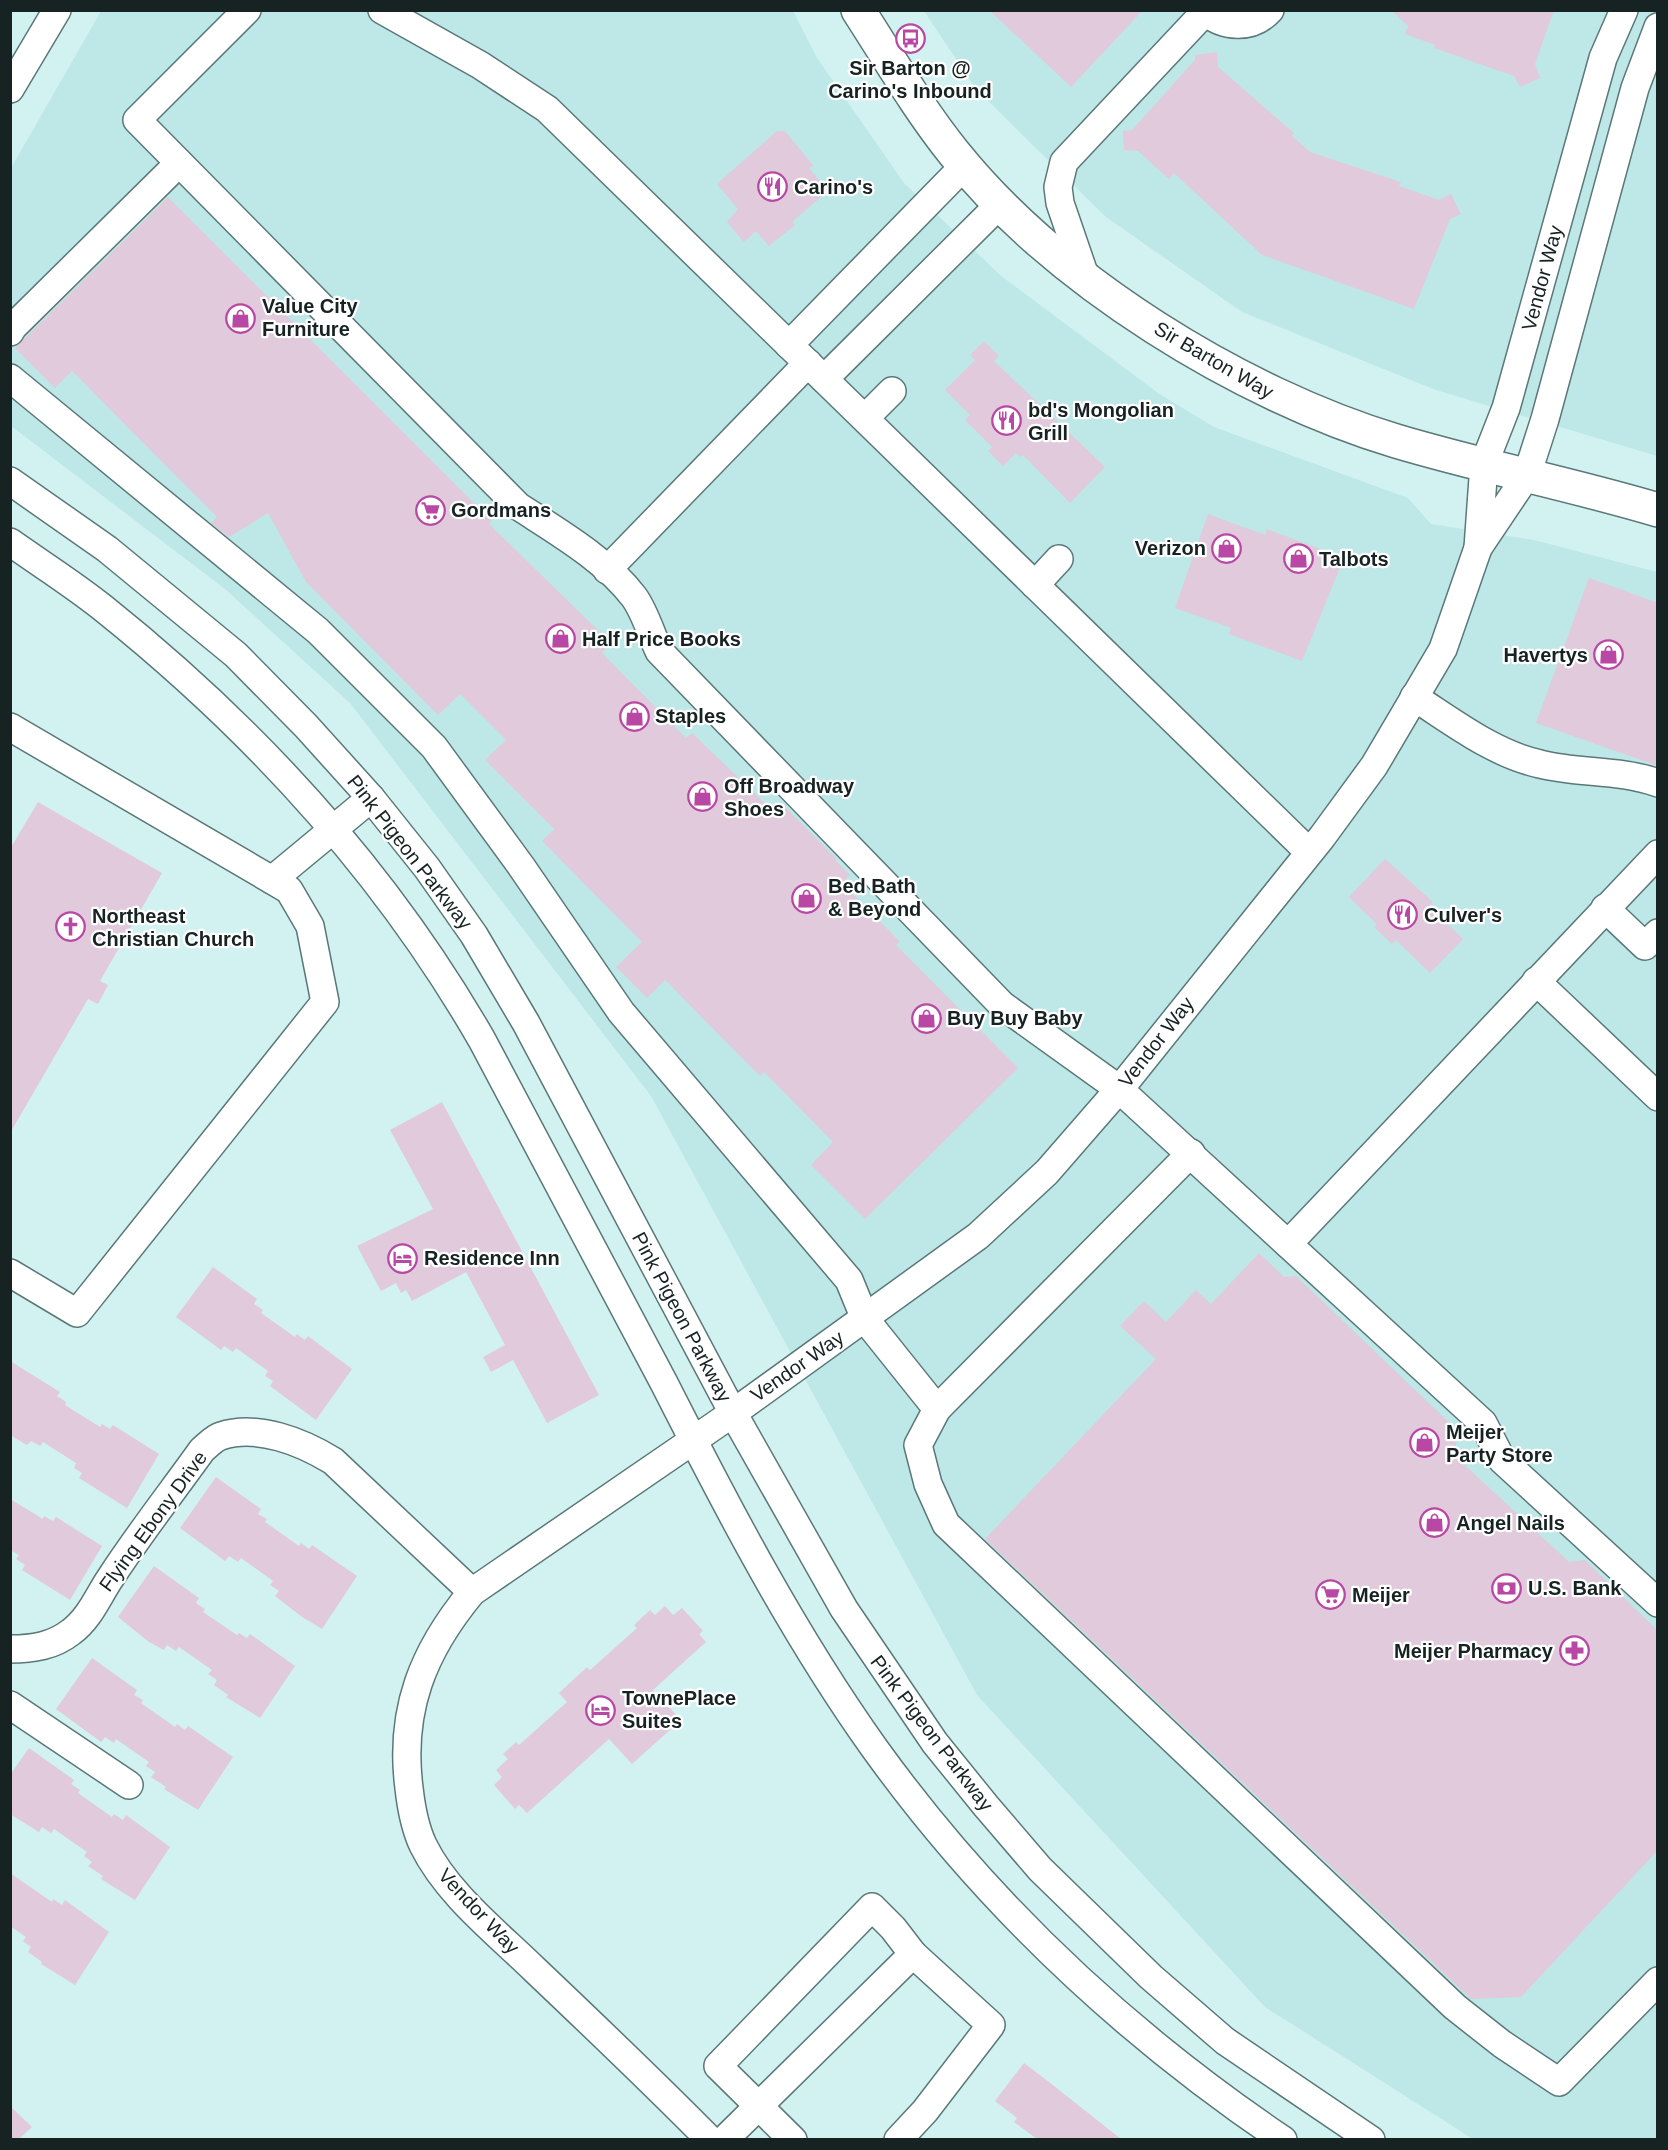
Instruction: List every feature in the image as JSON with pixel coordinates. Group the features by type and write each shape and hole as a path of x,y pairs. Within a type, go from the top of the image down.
{"main road":[{"name":"Sir Barton Way","path":"858,10 911,93 965,165 1001,203 1086,279 1187,348 1288,402 1395,441 1658,510"}],"street":[{"path":"10,89 57,10"},
{"path":"247,10 137,120 518,506 567,538 607,570 634,598 659,651 1002,1005 1119,1089 1191,1153 1483,1423 1502,1460 1658,1603"},
{"path":"382,10 480,65 547,109 1310,852"},
{"path":"1086,279 1060,203 1058,187 1064,162 1204,11 1215,19 1239,25 1253,22 1270,10"},
{"name":"Vendor Way","path":"1478,548 1484,464 1506,408 1603,58 1624,10"},
{"name":"Vendor Way","path":"710,2139 489,1925 442,1876 422,1843 410,1800 405,1759 410,1706 418,1681 450,1619 472,1592 693,1441 865,1319 986,1228 1047,1172 1119,1089 1310,852 1374,766 1443,649 1478,548 1527,475 1545,419 1635,88 1658,27"},
{"path":"10,332 179,162"},
{"path":"607,570 807,362 965,165"},
{"path":"807,362 1001,203"},
{"path":"10,378 318,631 434,747 521,866 621,1012 849,1280 865,1319 937,1409"},
{"path":"865,418 892,391"},
{"name":"Pink Pigeon Parkway","path":"10,481 107,549 236,655 306,726 371,798 427,868 474,935 514,1003 733,1413 844,1610 935,1743 1040,1869 1103,1932 1225,2041 1371,2139"},
{"path":"10,542 102,607 179,672 268,757 332,829 390,900 453,990 783,1608 876,1750 995,1895 1053,1956 1173,2062 1283,2139"},
{"path":"1035,585 1059,559"},
{"path":"1414,697 1481,739 1518,758 1542,765 1612,771 1658,783"},
{"path":"10,727 289,890 310,926 325,1002 77,1312 10,1273"},
{"path":"272,880 371,798"},
{"path":"1288,1244 1658,854"},
{"path":"1605,908 1653,946"},
{"path":"1536,981 1658,1097"},
{"path":"1191,1153 937,1409 918,1445 928,1484 946,1524 1455,2007 1502,2044 1559,2082 1658,1981"},
{"name":"Flying Ebony Drive","path":"10,1649 28,1649 55,1643 80,1624 202,1450 220,1436 273,1435 306,1445 333,1461 472,1592"},
{"path":"10,1705 129,1785"},
{"path":"793,2139 758,2108 718,2066 872,1907 893,1928 913,1954 991,2025 925,2111 898,2139"},
{"path":"724,2139 913,1954"}],"shaded area":[{"path":"101,11 793,11 817,58 904,183 1000,275 1158,393 1214,427 1408,498 1431,524 1534,540 1657,572 1657,2139 1473,2139 1265,2007 977,1695 651,1096 350,703 225,589 11,426 11,168"},
{"path":"924,11 1657,11 1657,456 1436,390 1242,312 1106,217 976,89"}],"building":[{"path":"989,10 1143,10 1071,87"},
{"path":"1391,10 1554,10 1535,64 1540,78 1520,87 1514,76 1434,48 1435,45 1405,34 1408,26"},
{"path":"1217,52 1218,67 1294,133 1292,136 1310,152 1401,182 1399,186 1439,200 1451,194 1461,214 1450,219 1414,309 1262,255 1174,173 1169,179 1138,151 1124,150 1123,131 1132,130 1195,60 1195,55"},
{"name":"Carino's","path":"777,131 785,131 813,165 809,168 828,191 792,222 795,225 769,246 756,231 744,242 727,222 738,209 717,184"},
{"path":"168,197 492,521 489,524 611,643 602,653 686,738 692,733 774,812 782,804 837,859 836,861 850,875 842,883 900,942 896,945 1018,1068 865,1219 811,1165 833,1142 764,1072 760,1076 665,980 647,998 616,967 642,942 542,841 554,829 485,760 506,740 460,694 438,715 306,582 268,513 229,537 211,523 217,517 72,371 55,388 15,348"},
{"name":"bd's Mongolian Grill","path":"984,341 999,356 994,361 1105,467 1070,503 1023,455 1020,457 1016,453 1003,466 988,451 992,447 965,420 970,415 945,390 975,360 970,355"},
{"path":"1208,514 1265,535 1267,529 1344,558 1302,661 1229,634 1231,628 1175,608"},
{"name":"Havertys","path":"1589,578 1658,603 1658,766 1536,723"},
{"name":"Northeast Christian Church","path":"38,802 162,873 100,981 108,985 98,1004 88,999 10,1133 10,849"},
{"name":"Culver's","path":"1385,859 1433,902 1429,906 1463,939 1430,973 1396,940 1392,944 1374,927 1377,924 1349,897"},
{"name":"Residence Inn","path":"442,1102 599,1395 547,1423 513,1360 491,1372 483,1357 505,1345 466,1272 412,1301 406,1290 401,1293 396,1283 381,1291 357,1246 433,1209 390,1130"},
{"name":"Meijer","path":"1259,1253 1284,1277 1296,1276 1456,1429 1456,1457 1569,1562 1585,1560 1656,1629 1658,1850 1521,1997 1471,1999 985,1539 1156,1359 1120,1326 1144,1301 1166,1322 1196,1290 1211,1304"},
{"path":"213,1267 257,1299 254,1304 263,1310 261,1313 295,1337 297,1334 305,1340 308,1336 352,1369 316,1420 270,1386 273,1381 265,1376 268,1371 236,1348 233,1352 224,1346 221,1350 176,1317"},
{"path":"10,1361 60,1392 57,1396 66,1402 65,1405 100,1427 102,1424 110,1429 113,1425 159,1454 127,1508 79,1478 82,1473 74,1468 76,1463 43,1442 40,1446 31,1441 27,1445 10,1435"},
{"path":"216,1477 261,1509 258,1514 267,1519 265,1522 299,1546 301,1543 309,1549 312,1545 357,1576 322,1629 275,1596 279,1591 270,1585 273,1581 241,1558 238,1562 229,1556 225,1561 180,1528"},
{"path":"10,1499 43,1519 44,1516 53,1521 56,1517 102,1546 70,1600 22,1570 25,1565 16,1559 19,1555 10,1550"},
{"path":"154,1566 199,1598 196,1603 205,1609 203,1612 237,1635 239,1633 247,1638 250,1634 295,1666 260,1718 226,1697 228,1695 214,1685 217,1680 208,1674 212,1670 179,1647 176,1651 167,1645 164,1650 149,1642 118,1617"},
{"name":"TownePlace Suites","path":"665,1606 673,1615 682,1608 703,1631 699,1634 706,1642 653,1690 681,1720 632,1764 609,1739 527,1813 519,1805 515,1809 494,1785 502,1777 496,1770 508,1759 503,1754 516,1742 519,1745 567,1702 559,1693 587,1667 590,1670 637,1628 634,1625 650,1610 655,1615"},
{"path":"92,1658 137,1690 134,1695 143,1700 141,1703 175,1727 177,1724 185,1730 188,1726 233,1757 198,1810 164,1789 166,1787 151,1777 155,1772 146,1766 149,1762 116,1739 114,1743 105,1737 101,1742 56,1709"},
{"path":"29,1748 74,1780 71,1784 80,1790 78,1793 112,1817 114,1814 123,1820 126,1815 170,1847 135,1900 101,1879 103,1876 88,1866 92,1862 84,1856 87,1852 54,1829 51,1833 42,1827 39,1832 10,1814 10,1775"},
{"path":"10,1873 52,1902 53,1899 62,1905 65,1900 109,1932 75,1985 41,1964 42,1962 28,1952 31,1947 23,1941 26,1937 10,1926"},
{"path":"1024,2063 1121,2139 1037,2139 1014,2122 1017,2118 995,2101"},
{"path":"10,2106 32,2127 19,2139 10,2139"}],"place":[{"name":"Sir Barton @ Carino's Inbound","path":"910,38"},
{"name":"Carino's","path":"773,187"},
{"name":"Value City Furniture","path":"241,318"},
{"name":"bd's Mongolian Grill","path":"1007,421"},
{"name":"Gordmans","path":"430,510"},
{"name":"Verizon","path":"1227,548"},
{"name":"Talbots","path":"1298,559"},
{"name":"Half Price Books","path":"561,639"},
{"name":"Havertys","path":"1609,655"},
{"name":"Staples","path":"634,716"},
{"name":"Off Broadway Shoes","path":"703,797"},
{"name":"Bed Bath & Beyond","path":"807,898"},
{"name":"Culver's","path":"1403,915"},
{"name":"Northeast Christian Church","path":"71,927"},
{"name":"Buy Buy Baby","path":"926,1018"},
{"name":"Residence Inn","path":"403,1258"},
{"name":"Meijer Party Store","path":"1425,1443"},
{"name":"Angel Nails","path":"1435,1523"},
{"name":"U.S. Bank","path":"1507,1588"},
{"name":"Meijer","path":"1331,1595"},
{"name":"Meijer Pharmacy","path":"1574,1651"},
{"name":"TownePlace Suites","path":"601,1710"}]}
